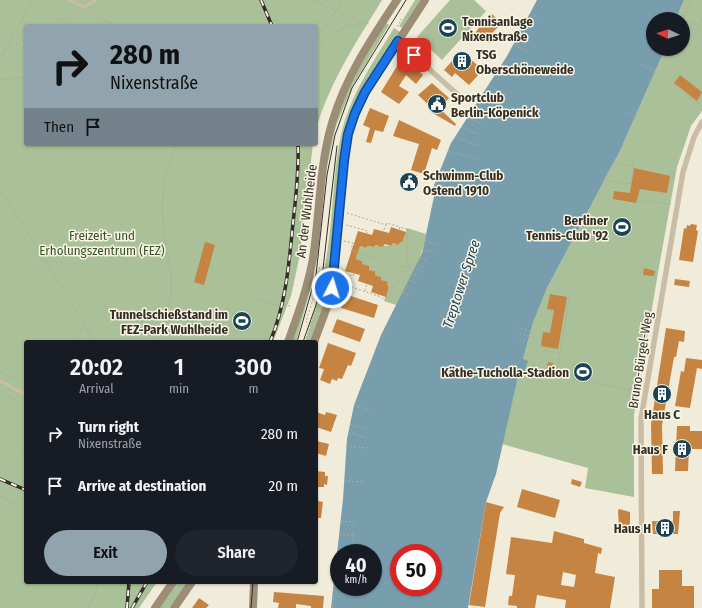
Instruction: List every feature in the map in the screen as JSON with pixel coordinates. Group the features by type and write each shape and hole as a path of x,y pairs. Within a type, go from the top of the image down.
{"main road":[{"name":"An der Wuhlheide","path":"289,340 304,299 311,271 325,156 332,123 351,74 397,0"},
{"path":"315,340 327,307 332,288 348,134 355,113 365,92 425,0"},
{"path":"155,608 172,584"},
{"path":"174,608 191,584"},
{"path":"253,608 254,584"}],"street":[{"path":"398,41 458,95"},
{"name":"Bruno-Bürgel-Weg","path":"642,608 641,418 685,163 694,137 702,122"}],"lane":[{"path":"69,0 84,7 96,0"},
{"path":"0,380 24,394"}],"path":[{"path":"0,60 32,0"},
{"path":"313,0 360,22 370,24"},
{"path":"318,35 336,11 341,0"},
{"path":"691,0 684,16 685,21 692,22 698,27 702,35"},
{"path":"53,24 84,7 112,24"},
{"path":"531,13 541,18"},
{"path":"397,27 401,20 400,19"},
{"path":"698,27 702,20"},
{"path":"318,44 349,24 360,22"},
{"path":"5,50 24,39"},
{"path":"514,44 527,52"},
{"path":"642,65 656,71"},
{"path":"501,67 517,76"},
{"path":"0,80 24,77"},
{"path":"488,85 502,93"},
{"path":"483,93 498,103"},
{"path":"685,94 702,106"},
{"path":"627,113 637,116"},
{"path":"468,117 485,125"},
{"path":"461,126 479,135"},
{"path":"454,137 480,146 480,143"},
{"path":"156,340 167,314 171,298 171,280 162,203 168,166 176,146"},
{"path":"448,151 476,159"},
{"path":"633,166 613,162 603,180 630,184 635,156"},
{"path":"440,170 447,172"},
{"path":"668,175 669,170"},
{"path":"670,180 673,177 674,171"},
{"path":"437,174 445,177 442,188"},
{"path":"0,188 94,340"},
{"path":"435,192 462,200"},
{"path":"641,200 677,205"},
{"path":"431,209 435,206"},
{"path":"340,284 378,295 387,300 407,268 407,236 409,230 346,213"},
{"path":"346,224 368,231 367,233"},
{"path":"383,232 386,225"},
{"path":"410,296 402,293 416,270 421,258 426,236"},
{"path":"344,241 353,243 351,250 422,272"},
{"path":"425,241 438,244"},
{"path":"423,250 433,252"},
{"path":"306,340 320,295 327,254"},
{"path":"421,258 428,261"},
{"path":"418,264 424,267"},
{"path":"312,324 306,322 316,288 320,266"},
{"path":"341,272 353,276 354,273"},
{"path":"414,274 419,277"},
{"path":"410,279 416,283"},
{"path":"364,292 367,284"},
{"path":"406,286 413,289"},
{"path":"557,377 570,292"},
{"path":"253,298 273,304 291,306"},
{"path":"78,340 83,323"},
{"path":"517,328 531,331"},
{"path":"520,334 542,340"},
{"path":"519,340 527,342"},
{"path":"545,351 560,353"},
{"path":"0,371 24,383"},
{"path":"533,373 645,392"},
{"path":"0,391 24,404"},
{"path":"354,404 372,411"},
{"path":"350,424 369,430"},
{"path":"348,432 366,438"},
{"path":"346,446 368,448"},
{"path":"0,481 11,466 24,453"},
{"path":"344,481 365,482"},
{"path":"0,496 24,509"},
{"path":"340,521 355,522"},
{"path":"353,541 354,531"},
{"path":"339,534 353,535"},
{"path":"88,608 98,584"},
{"path":"332,608 334,596"}],"green space":[{"name":"Freizeit- und Erholungszentrum (FEZ)","path":"0,0 382,0 344,63 328,96 318,124 318,24 24,24 24,146 313,146 299,259 291,296 274,340 24,340 24,584 156,584 139,608 0,608"},
{"path":"415,0 420,0 402,28 399,26"},
{"name":"Tennisanlage Nixenstraße","path":"450,0 474,0 486,11 442,60 417,37"},
{"name":"Käthe-Tucholla-Stadion","path":"684,0 702,0 702,111 691,126 677,167 659,267 634,415 634,497 585,488 588,468 502,444 519,371 524,373 523,359 533,323 547,288 620,151 662,56 690,56 690,12 679,12"},
{"path":"386,22 389,25 353,85 336,126 327,166 318,246 328,151 336,120 352,82"},
{"path":"394,28 400,32 362,89 346,129 341,151 329,286 325,305 312,340 306,340 318,301 324,273 336,166 343,127 347,114 372,63"},
{"path":"407,228 426,234 418,262 396,305 384,301 389,286 381,280 381,277 375,275 375,271 369,270 369,268 362,264 362,261 356,259 355,257 360,246 366,248 368,246 374,247 377,245 391,246 393,243 399,245 400,242 402,243"},
{"path":"313,276 314,276 297,340 292,340"},
{"path":"176,584 187,584 169,608 159,608"}],"water":[{"name":"Treptower Spree","path":"537,0 684,0 679,12 646,12 646,56 662,56 620,151 547,288 533,323 523,359 528,361 524,373 519,372 496,474 486,502 468,608 331,608 332,596 382,596 382,544 338,544 347,439 354,405 381,335 422,253 435,192 433,188 451,143 507,56"}],"building":[{"path":"492,14 500,22 497,24 499,26 486,39 485,37 482,40 475,33 483,20 485,22"},
{"name":"TSG Oberschöneweide","path":"461,51 483,70 469,85 455,73 452,77 444,70"},
{"path":"402,58 405,58 423,75 416,84 406,75 399,86 409,92 399,104 381,92"},
{"path":"680,75 702,92 697,101 674,83"},
{"name":"Sportclub Berlin-Köpenick","path":"432,83 449,98 440,109 456,124 455,126 431,112 433,109 418,95"},
{"path":"370,108 389,116 383,132 375,130 371,143 366,142 370,128 363,125"},
{"path":"399,120 441,140 437,150 432,148 424,174 411,170 419,144 393,136"},
{"path":"634,168 670,176 667,193 640,189 636,203 613,199 614,191 630,193"},
{"path":"691,224 697,225 696,230 698,231 693,262 679,260 684,228 686,229 687,225 690,226"},
{"path":"391,227 406,232 402,243 400,242 399,245 393,243 391,246 385,244 382,247 376,245 374,247 368,246 366,248 360,246 356,257 356,259 362,261 362,264 369,266 369,270 375,271 375,275 381,277 381,280 388,282 387,285 389,286 386,297 371,292 373,286 358,281 360,275 345,271 358,231 372,235 374,229 389,233"},
{"path":"205,242 215,245 204,285 194,282"},
{"path":"644,268 655,271 654,276 643,275"},
{"path":"675,279 690,281 689,287 674,285"},
{"path":"345,294 378,305 374,318 341,308"},
{"path":"550,294 567,297 558,349 541,346 543,332 550,333 554,310 547,309"},
{"path":"337,319 365,329 360,342 332,332"},
{"path":"666,328 685,331 684,342 679,341 676,357 674,357 662,425 663,474 652,474 651,424"},
{"path":"328,343 356,353 351,366 348,365 342,379 338,378 337,381 332,379 330,384 320,380 324,369 319,368"},
{"path":"686,358 702,360 702,369 697,368 690,408 675,406 681,371 684,372"},
{"path":"548,362 553,363 552,372 546,371"},
{"path":"326,412 337,415 331,432 318,428 318,413 325,415"},
{"name":"Haus F","path":"677,426 690,426 690,431 702,431 702,449 689,449 688,471 675,471"},
{"path":"318,441 329,444 326,456 318,454"},
{"path":"318,471 325,472 325,476 328,476 327,485 324,484 324,487 318,487"},
{"path":"572,479 582,482 580,487 571,484"},
{"path":"522,489 560,500 555,518 517,507"},
{"path":"318,501 323,502 321,518 318,518"},
{"path":"486,502 504,507 500,513 485,607 469,605"},
{"path":"619,509 630,512 630,527 619,526"},
{"name":"Haus H","path":"673,511 680,511 678,534 653,534 652,521 673,522"},
{"path":"554,531 584,539 584,543 602,548 601,554 598,553 595,573 615,577 610,608 565,608 566,600 537,595 535,608 517,608 517,606 508,605 509,596 512,596 515,575 506,574 511,537 552,543","holes":["563,572 576,575 574,587 561,585"]},
{"path":"659,570 682,570 682,586 694,586 694,608 652,608 652,589 659,589"},
{"path":"274,592 324,596 323,608 311,608 311,606 296,604 296,608 278,608 279,603 273,602"},
{"path":"199,598 209,605 206,608 192,608"}],"tram line":[{"path":"298,340 316,275 327,175 335,135 352,88 406,0"},
{"path":"304,340 316,305 322,278 337,146"},
{"path":"251,608 253,584"}],"railway":[{"path":"261,0 271,24"},
{"path":"271,340 280,313 288,269 297,184 298,146"},
{"path":"0,479 24,489"},
{"path":"127,608 129,584"},
{"path":"132,608 146,584"}],"place":[{"name":"Tennisanlage Nixenstraße","path":"448,28"},
{"name":"TSG Oberschöneweide","path":"462,61"},
{"name":"Sportclub Berlin-Köpenick","path":"437,104"},
{"name":"Schwimm-Club Ostend 1910","path":"409,182"},
{"name":"Berliner Tennis-Club '92","path":"622,227"},
{"name":"Tunnelschießstand im FEZ-Park Wuhlheide","path":"242,321"},
{"name":"Käthe-Tucholla-Stadion","path":"583,372"},
{"name":"Haus C","path":"662,394"},
{"name":"Haus F","path":"682,449"},
{"name":"Haus H","path":"665,528"}],"route":[{"path":"332,288 345,148 352,122 365,92 398,41 414,55"}]}
